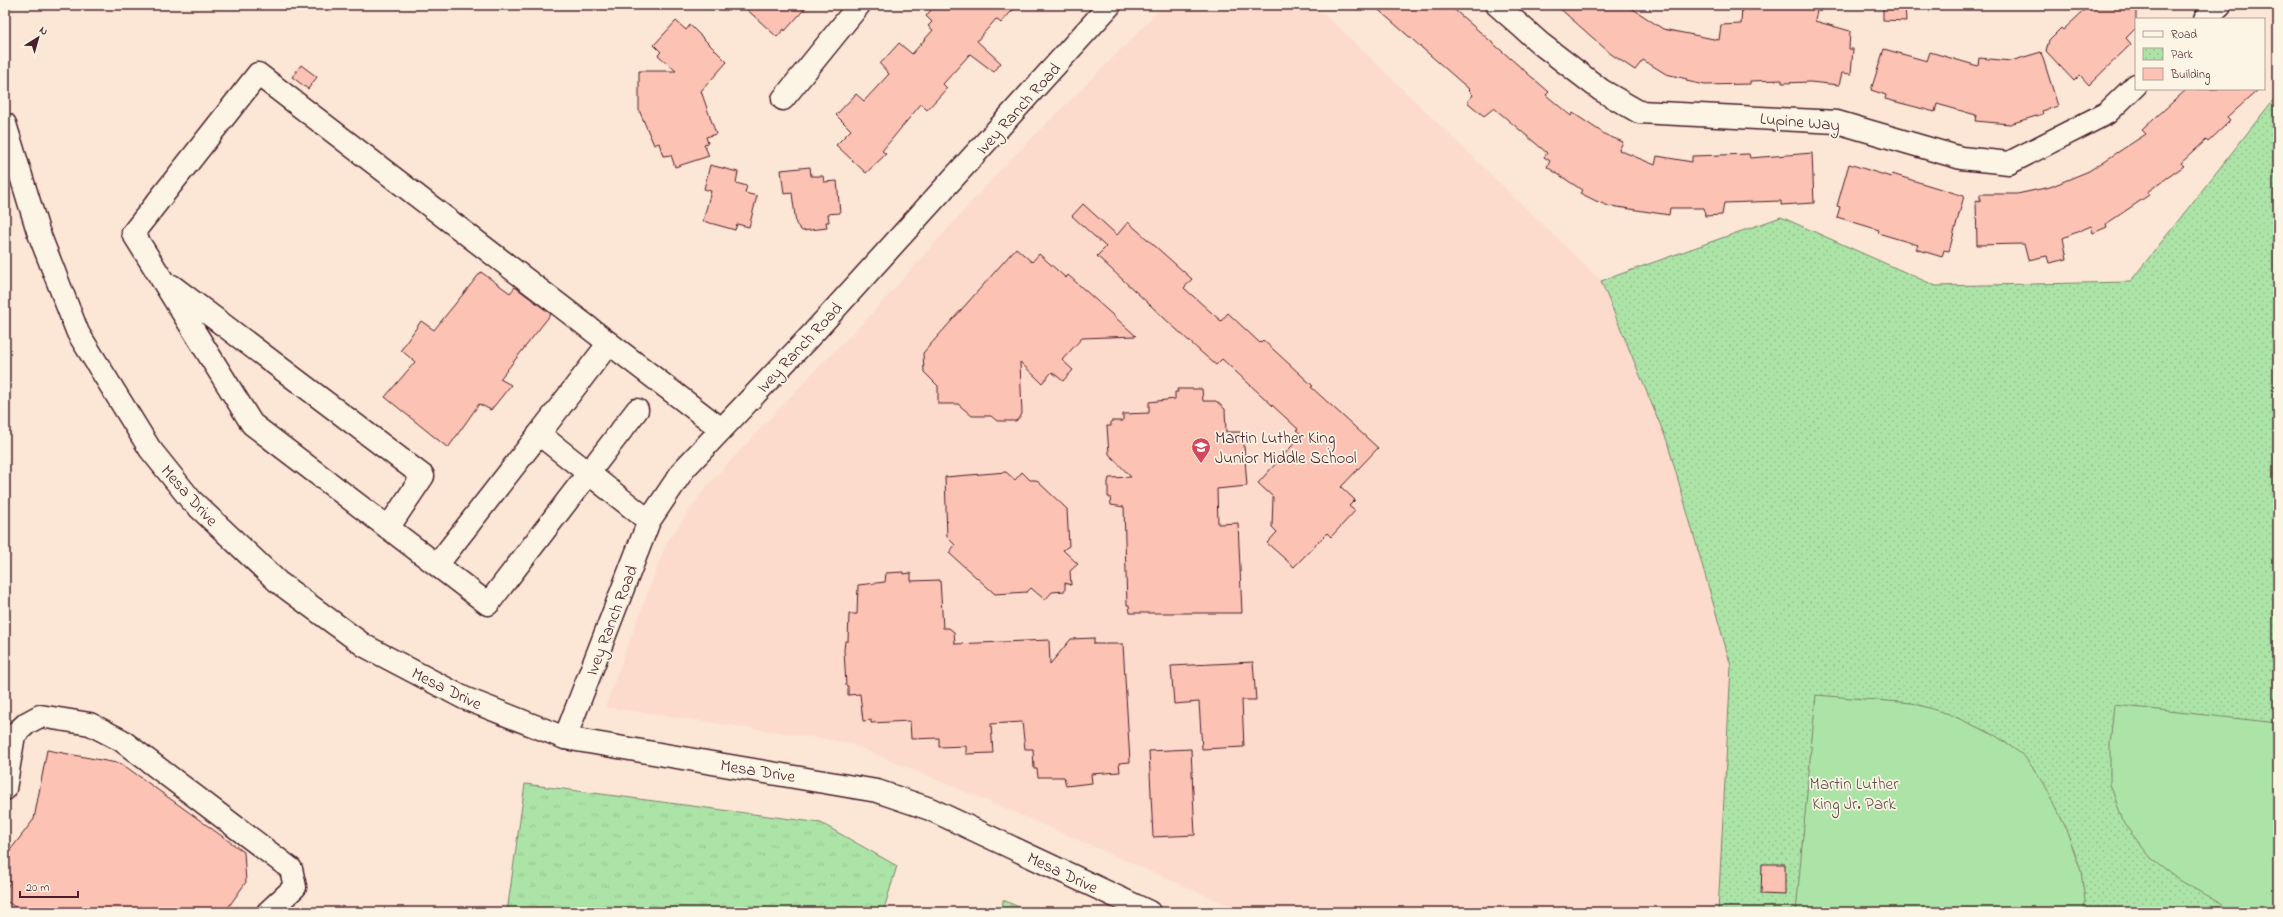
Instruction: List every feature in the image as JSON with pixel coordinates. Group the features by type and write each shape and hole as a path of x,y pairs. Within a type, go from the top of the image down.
{"street":[{"path":"784,98 859,5"},
{"name":"Ivey Ranch Road","path":"565,738 649,521 684,469 814,332 1110,5"},
{"name":"Lupine Way","path":"1497,5 1559,58 1601,90 1639,112 1837,122 1961,158 2009,163 2107,113 2135,86"},
{"path":"2206,18 2220,5"},
{"path":"637,410 488,604 252,424 133,233 258,74 721,429"},
{"name":"Mesa Drive","path":"5,124 38,231 78,333 150,449 191,500 278,582 365,646 464,698 565,738 877,791 930,810 1149,912"},
{"path":"161,278 423,476 388,528"},
{"path":"437,565 609,343"},
{"path":"539,434 649,521"},
{"path":"5,789 14,735 27,723 40,716 90,724 121,740 291,869 295,887 268,912"}],"shaded area":[{"name":"Martin Luther King Junior Middle School","path":"1163,5 1310,5 1332,21 1601,281 1667,441 1731,666 1718,912 1244,912 1007,809 846,742 605,707 666,544 706,487 811,375 870,316 1001,169 1138,33"}],"green space":[{"name":"Martin Luther King Jr. Park","path":"2278,94 2278,912 1718,912 1731,666 1667,441 1601,281 1781,217 1936,286 2130,282"},
{"name":"Martin Luther King Jr. Park","path":"1816,695 1912,703 1949,714 1996,736 2024,756 2044,783 2065,826 2081,871 2085,900 2084,912 1796,912"},
{"path":"2114,705 2278,723 2278,912 2235,912 2181,881 2151,858 2124,824 2110,784 2110,744"},
{"path":"525,784 821,823 897,866 883,912 507,912"},
{"path":"1003,900 1030,912 1002,912"}],"building":[{"path":"742,5 808,5 785,31 784,29 777,37"},
{"path":"935,5 1017,5 1001,23 996,19 977,41 1001,63 994,72 970,54 943,84 947,88 927,110 921,104 882,151 886,154 866,173 836,145 851,130 836,115 856,94 864,101 889,74 880,64 899,43 912,54 933,30 928,26 932,22 926,16"},
{"path":"1373,5 1449,5 1549,92 1546,95 1571,116 1573,113 1606,135 1623,142 1619,150 1655,165 1657,156 1692,162 1692,156 1749,154 1750,158 1812,153 1814,203 1781,205 1781,201 1724,203 1722,215 1705,216 1704,208 1670,208 1669,215 1611,207 1596,201 1580,193 1582,190 1547,167 1550,161 1544,157 1547,153 1494,108 1484,116 1467,102 1473,95 1469,91 1470,90"},
{"path":"1556,5 1627,5 1663,29 1719,40 1721,25 1741,24 1742,5 1818,5 1815,21 1850,31 1849,49 1853,49 1851,74 1842,73 1839,85 1810,82 1782,83 1782,80 1750,81 1750,84 1705,85 1686,81 1687,79 1666,74 1643,60 1635,70 1611,54"},
{"path":"1883,5 1905,5 1906,21 1883,20"},
{"path":"2090,5 2136,5 2135,29 2126,38 2131,44 2089,85 2080,75 2074,81 2046,51 2049,40 2061,28 2063,30"},
{"path":"676,21 686,30 690,25 727,62 701,91 716,134 706,137 708,143 704,144 709,156 675,167 671,155 663,156 659,143 654,145 639,110 639,71 676,71 658,55 661,52 654,45"},
{"path":"1884,49 1927,61 1930,52 1978,66 1979,58 2011,61 2041,52 2058,106 2042,111 2043,114 2010,124 1975,121 1976,115 1937,104 1935,112 1885,99 1886,95 1871,90"},
{"path":"301,65 317,77 308,89 292,77"},
{"path":"2186,90 2258,90 2227,118 2230,121 2208,142 2206,140 2181,163 2184,166 2147,192 2149,195 2106,224 2107,227 2093,233 2091,226 2063,238 2067,259 2049,263 2047,256 2028,260 2024,244 1977,245 1976,200 1980,201 1980,194 2017,194 2050,187 2089,171 2146,134 2142,130"},
{"path":"1849,164 1891,177 1892,174 1964,196 1949,251 1944,250 1942,257 1916,249 1918,245 1878,233 1879,230 1837,217 1840,207 1837,206"},
{"path":"710,165 738,172 736,183 747,186 745,193 757,196 749,227 737,224 735,230 703,221 711,191 704,189"},
{"path":"810,167 811,176 823,176 824,182 837,181 840,213 828,214 829,222 826,222 827,228 802,231 796,224 792,193 784,194 781,170"},
{"path":"1083,204 1117,235 1128,222 1192,279 1184,288 1221,321 1228,313 1260,343 1263,340 1313,386 1311,387 1378,448 1341,487 1355,500 1349,506 1355,511 1331,537 1327,533 1294,567 1267,543 1277,532 1272,527 1273,497 1258,483 1302,435 1296,430 1298,429 1222,359 1216,365 1097,256 1106,247 1072,216"},
{"path":"1016,248 1032,262 1039,254 1066,278 1068,275 1136,336 1082,338 1062,360 1073,370 1063,381 1052,372 1042,383 1020,362 1022,414 1016,421 997,421 991,416 972,416 958,404 938,404 938,386 924,372 923,353"},
{"path":"481,272 510,293 515,287 551,314 500,379 511,385 491,410 479,404 448,448 385,397 415,362 401,350 421,321 434,330"},
{"path":"1177,389 1202,389 1203,401 1216,401 1225,409 1226,432 1243,432 1247,486 1217,489 1218,524 1238,523 1242,613 1130,613 1129,605 1127,605 1124,507 1111,505 1110,497 1108,497 1108,482 1109,478 1131,477 1109,454 1107,426 1111,426 1111,421 1123,421 1123,414 1149,413 1149,402 1175,399 1175,392 1178,392"},
{"path":"1006,472 1015,480 1022,472 1030,480 1036,480 1067,509 1069,546 1063,550 1078,564 1070,571 1071,585 1065,583 1065,591 1052,592 1045,600 1031,588 1027,592 995,594 949,553 955,545 947,537 945,477"},
{"path":"903,572 903,574 911,573 911,581 940,580 943,628 949,628 954,632 955,644 1049,640 1050,664 1071,639 1094,638 1094,644 1123,644 1130,762 1119,763 1120,772 1091,774 1092,783 1066,786 1064,777 1038,777 1037,769 1034,769 1033,749 1025,749 1022,722 991,724 993,753 966,754 966,746 939,747 939,738 911,739 910,721 871,723 871,720 863,721 860,694 848,695 848,686 846,686 844,650 845,641 848,641 849,614 857,614 858,585 885,582 886,573"},
{"path":"1253,662 1256,700 1242,700 1244,747 1202,749 1199,702 1174,704 1171,666"},
{"path":"1191,749 1195,835 1153,837 1149,751"},
{"path":"47,750 122,764 244,852 246,882 225,912 22,912 5,900 5,891 10,882 5,877 5,857 34,819"},
{"path":"1762,864 1785,864 1785,895 1761,894"}],"place":[{"name":"Martin Luther King Junior Middle School","path":"1201,464"}]}
